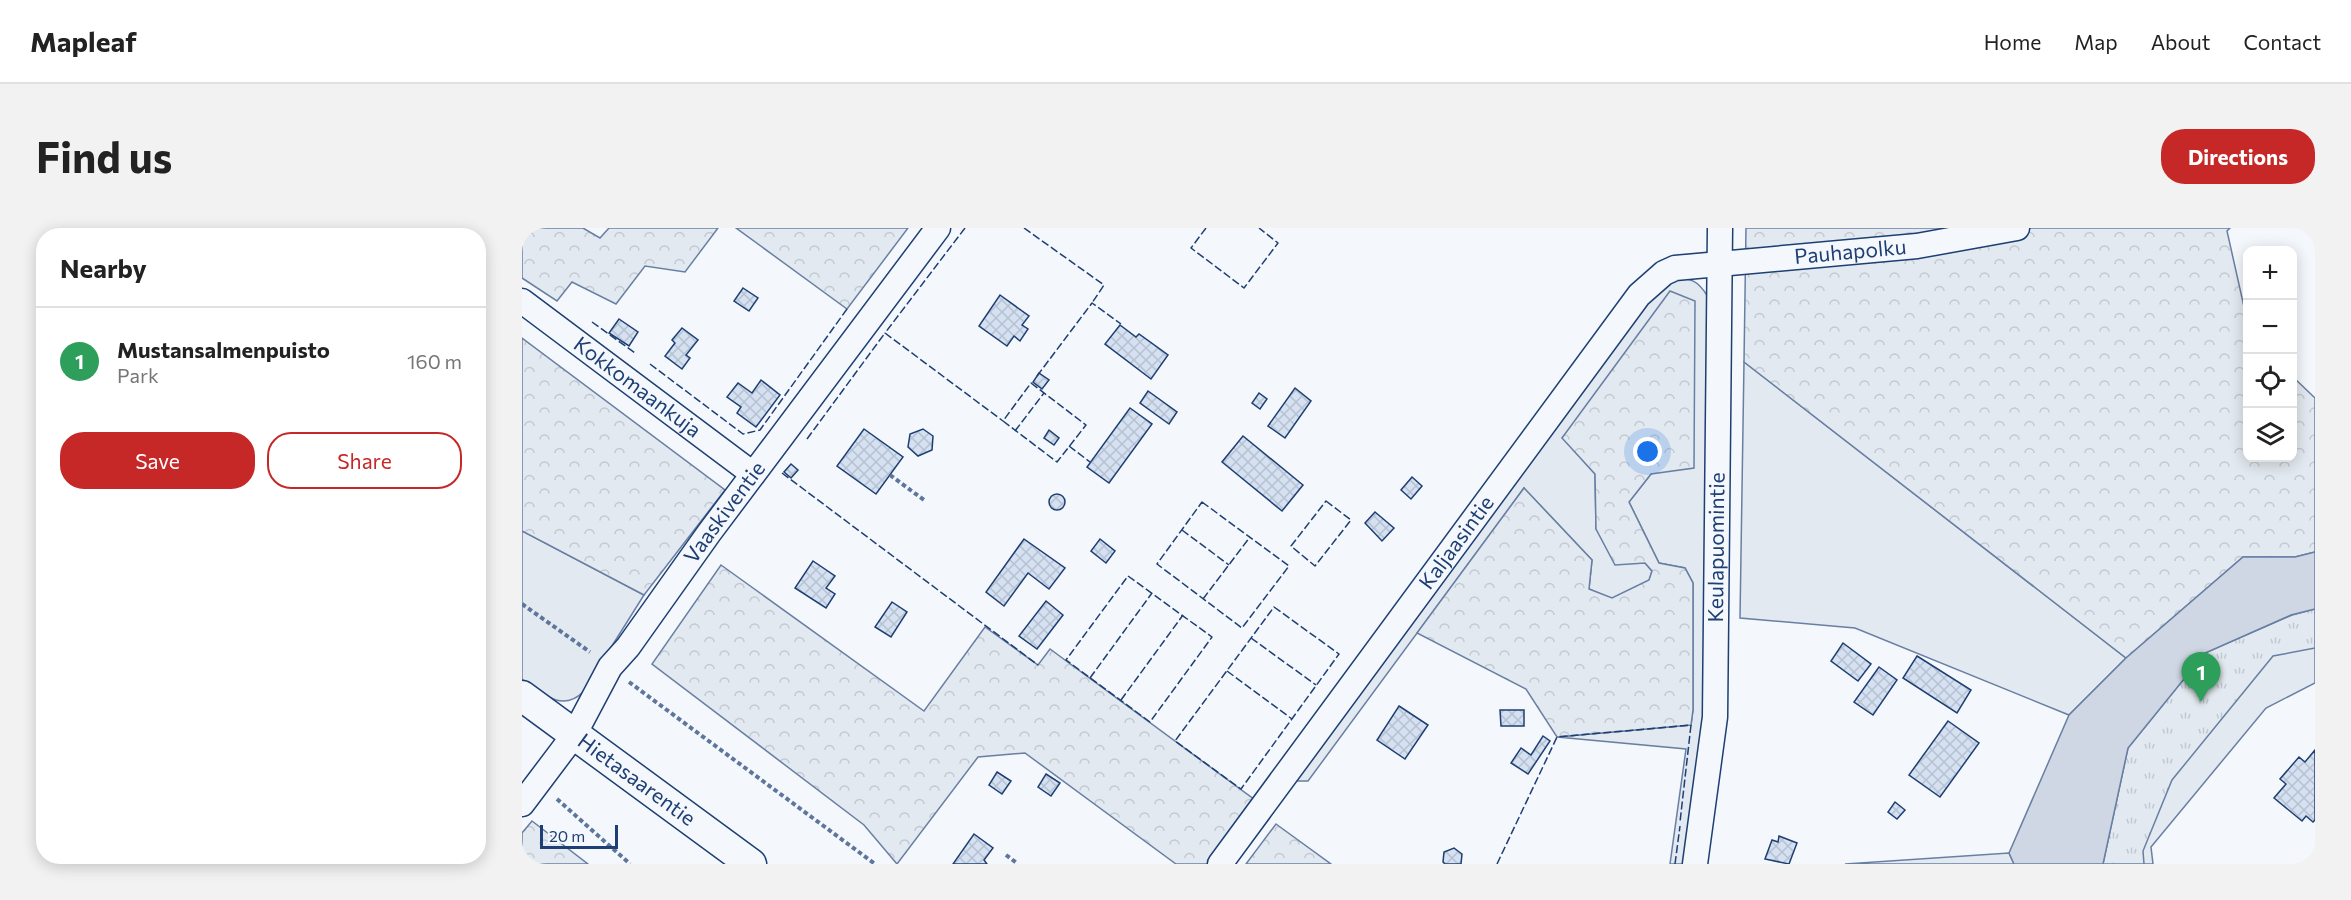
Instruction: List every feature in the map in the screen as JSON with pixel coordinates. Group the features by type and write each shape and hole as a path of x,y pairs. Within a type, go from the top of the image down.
{"street":[{"name":"Vaaskiventie","path":"522,804 574,735 610,667 628,647 753,474 938,228"},
{"name":"Keulapuomintie","path":"1695,864 1715,717 1720,228"},
{"name":"Pauhapolku","path":"1719,264 1917,246 2017,228"},
{"name":"Kaljaasintie","path":"1220,864 1639,295 1664,273 1675,268 1719,264"},
{"name":"Kokkomaankuja","path":"522,301 753,474"},
{"name":"Hietasaarentie","path":"522,696 751,864"}],"path":[{"path":"890,475 924,500"},
{"path":"522,604 875,864"},
{"path":"538,782 630,864"},
{"path":"1006,855 1017,864"}],"green space":[{"path":"522,228 583,228 600,238 609,228 718,228 685,272 645,266 616,304 572,282 557,301 522,278"},
{"path":"736,228 908,228 847,309"},
{"path":"1746,228 2230,228 2227,231 2243,302 2243,462 2297,462 2297,381 2315,398 2315,552 2295,557 2243,557 2126,658 1744,362"},
{"path":"1672,278 1693,281 1708,297 1704,724 1686,864 1670,864 1686,749 1557,737 1691,725 1693,710 1693,583 1685,568 1659,563 1629,502 1651,474 1562,437 1595,474 1596,529 1645,563 1652,571 1649,581 1612,599 1589,589 1592,560 1524,488 1308,781 1298,781 1294,777 1652,291"},
{"path":"1670,291 1695,301 1694,468 1651,474 1629,502 1659,563 1685,568 1693,583 1691,725 1557,737 1526,689 1417,633 1524,488 1592,560 1589,589 1612,598 1649,580 1652,571 1645,563 1615,565 1596,529 1595,474 1562,438"},
{"path":"522,338 725,490 644,595 522,531"},
{"path":"1744,362 2126,658 2069,715 1855,628 1740,618"},
{"path":"522,531 644,595 583,692 567,701 552,699 522,679"},
{"path":"721,565 924,711 985,627 1038,665 1050,649 1255,800 1207,864 1176,864 1025,753 978,757 897,864 864,825 652,664"},
{"path":"2315,609 2315,683 2266,708 2151,847 2153,864 2103,864 2128,748"},
{"path":"2315,609 2315,648 2273,656 2172,780 2143,851 2144,864 2103,864 2128,748 2205,653 2292,615"},
{"path":"532,821 588,864 522,864 522,833"},
{"path":"1276,824 1331,864 1246,864"},
{"path":"2009,853 2014,864 1845,864"}],"shaded area":[{"path":"2315,552 2315,609 2291,615 2205,653 2128,748 2103,864 2014,864 2009,853 2069,715 2126,658 2243,557 2295,557"}],"building":[{"path":"743,288 758,298 749,311 734,301"},
{"path":"1000,295 1029,316 1022,325 1028,329 1020,341 1014,336 1007,346 979,326"},
{"path":"619,319 638,332 629,346 609,333"},
{"path":"1120,325 1136,337 1139,334 1168,355 1151,379 1105,344"},
{"path":"682,328 698,340 686,355 690,358 682,369 665,356 675,343 672,340"},
{"path":"1039,373 1049,380 1042,389 1033,382"},
{"path":"761,380 780,395 756,427 737,413 741,407 727,397 738,383 752,393"},
{"path":"1295,388 1311,401 1285,438 1268,426"},
{"path":"1148,391 1177,412 1169,424 1140,403"},
{"path":"1259,393 1267,399 1260,409 1252,403"},
{"path":"1130,408 1152,424 1109,483 1087,467"},
{"path":"864,429 903,457 876,494 837,466"},
{"path":"923,429 933,436 932,450 918,456 908,447 910,434"},
{"path":"1049,430 1059,438 1054,445 1044,438"},
{"path":"1243,436 1303,485 1282,511 1222,462"},
{"path":"791,464 798,470 791,478 784,472"},
{"path":"1412,477 1422,486 1411,499 1401,490"},
{"path":"1057,494 1063,496 1065,502 1063,508 1057,510 1051,508 1049,502 1051,496"},
{"path":"1375,512 1394,528 1382,541 1365,523"},
{"path":"1024,539 1065,568 1049,589 1028,573 1004,606 986,592"},
{"path":"1100,539 1115,551 1106,563 1091,551"},
{"path":"813,561 835,576 826,588 835,594 826,608 795,588"},
{"path":"1046,601 1063,615 1037,649 1019,636"},
{"path":"892,602 907,612 891,637 875,627"},
{"path":"1843,643 1871,664 1858,681 1831,661"},
{"path":"1917,656 1971,690 1957,713 1903,678"},
{"path":"1879,667 1897,680 1873,715 1854,702"},
{"path":"1399,706 1428,725 1405,759 1377,740"},
{"path":"1500,710 1524,710 1524,726 1501,726"},
{"path":"1948,721 1979,743 1940,797 1909,775"},
{"path":"1543,736 1550,741 1528,774 1511,763 1521,748 1531,755"},
{"path":"2315,750 2315,820 2313,822 2306,816 2302,821 2274,798 2286,784 2280,779 2299,757 2305,762"},
{"path":"997,772 1011,781 1002,794 989,785"},
{"path":"1046,774 1060,783 1051,796 1038,787"},
{"path":"1895,802 1905,810 1897,819 1888,812"},
{"path":"974,834 993,848 984,860 987,864 953,864"},
{"path":"1779,836 1797,843 1789,864 1765,859 1772,840 1778,842"},
{"path":"1454,848 1462,854 1461,864 1445,864 1443,862 1444,852"}],"fence":[{"path":"965,228 885,333 1003,421"},
{"path":"1024,228 1104,285 1092,303"},
{"path":"1206,228 1191,248 1244,288 1278,243 1259,228"},
{"path":"1037,376 1092,303 1121,324"},
{"path":"650,364 743,434 760,430 847,309"},
{"path":"592,322 635,353"},
{"path":"807,439 885,333"},
{"path":"1031,383 1086,425 1057,462 1003,421 1031,383"},
{"path":"1015,431 1044,393"},
{"path":"1069,446 1090,462"},
{"path":"782,473 1038,665"},
{"path":"1326,501 1351,520 1315,566 1291,546 1326,501"},
{"path":"1202,502 1289,566 1242,628 1157,564 1202,502"},
{"path":"1182,530 1229,565"},
{"path":"1203,599 1250,537"},
{"path":"1128,576 1212,637 1150,722 1066,660 1128,576"},
{"path":"1090,678 1152,593"},
{"path":"1274,607 1339,654 1241,789 1175,741 1274,607"},
{"path":"1121,700 1183,615"},
{"path":"1251,638 1316,685"},
{"path":"1227,671 1292,719"},
{"path":"1497,864 1557,737 1691,725 1680,822"},
{"path":"1675,864 1680,826"}],"place":[{"name":"Mustansalmenpuisto","path":"2201,702"}]}
